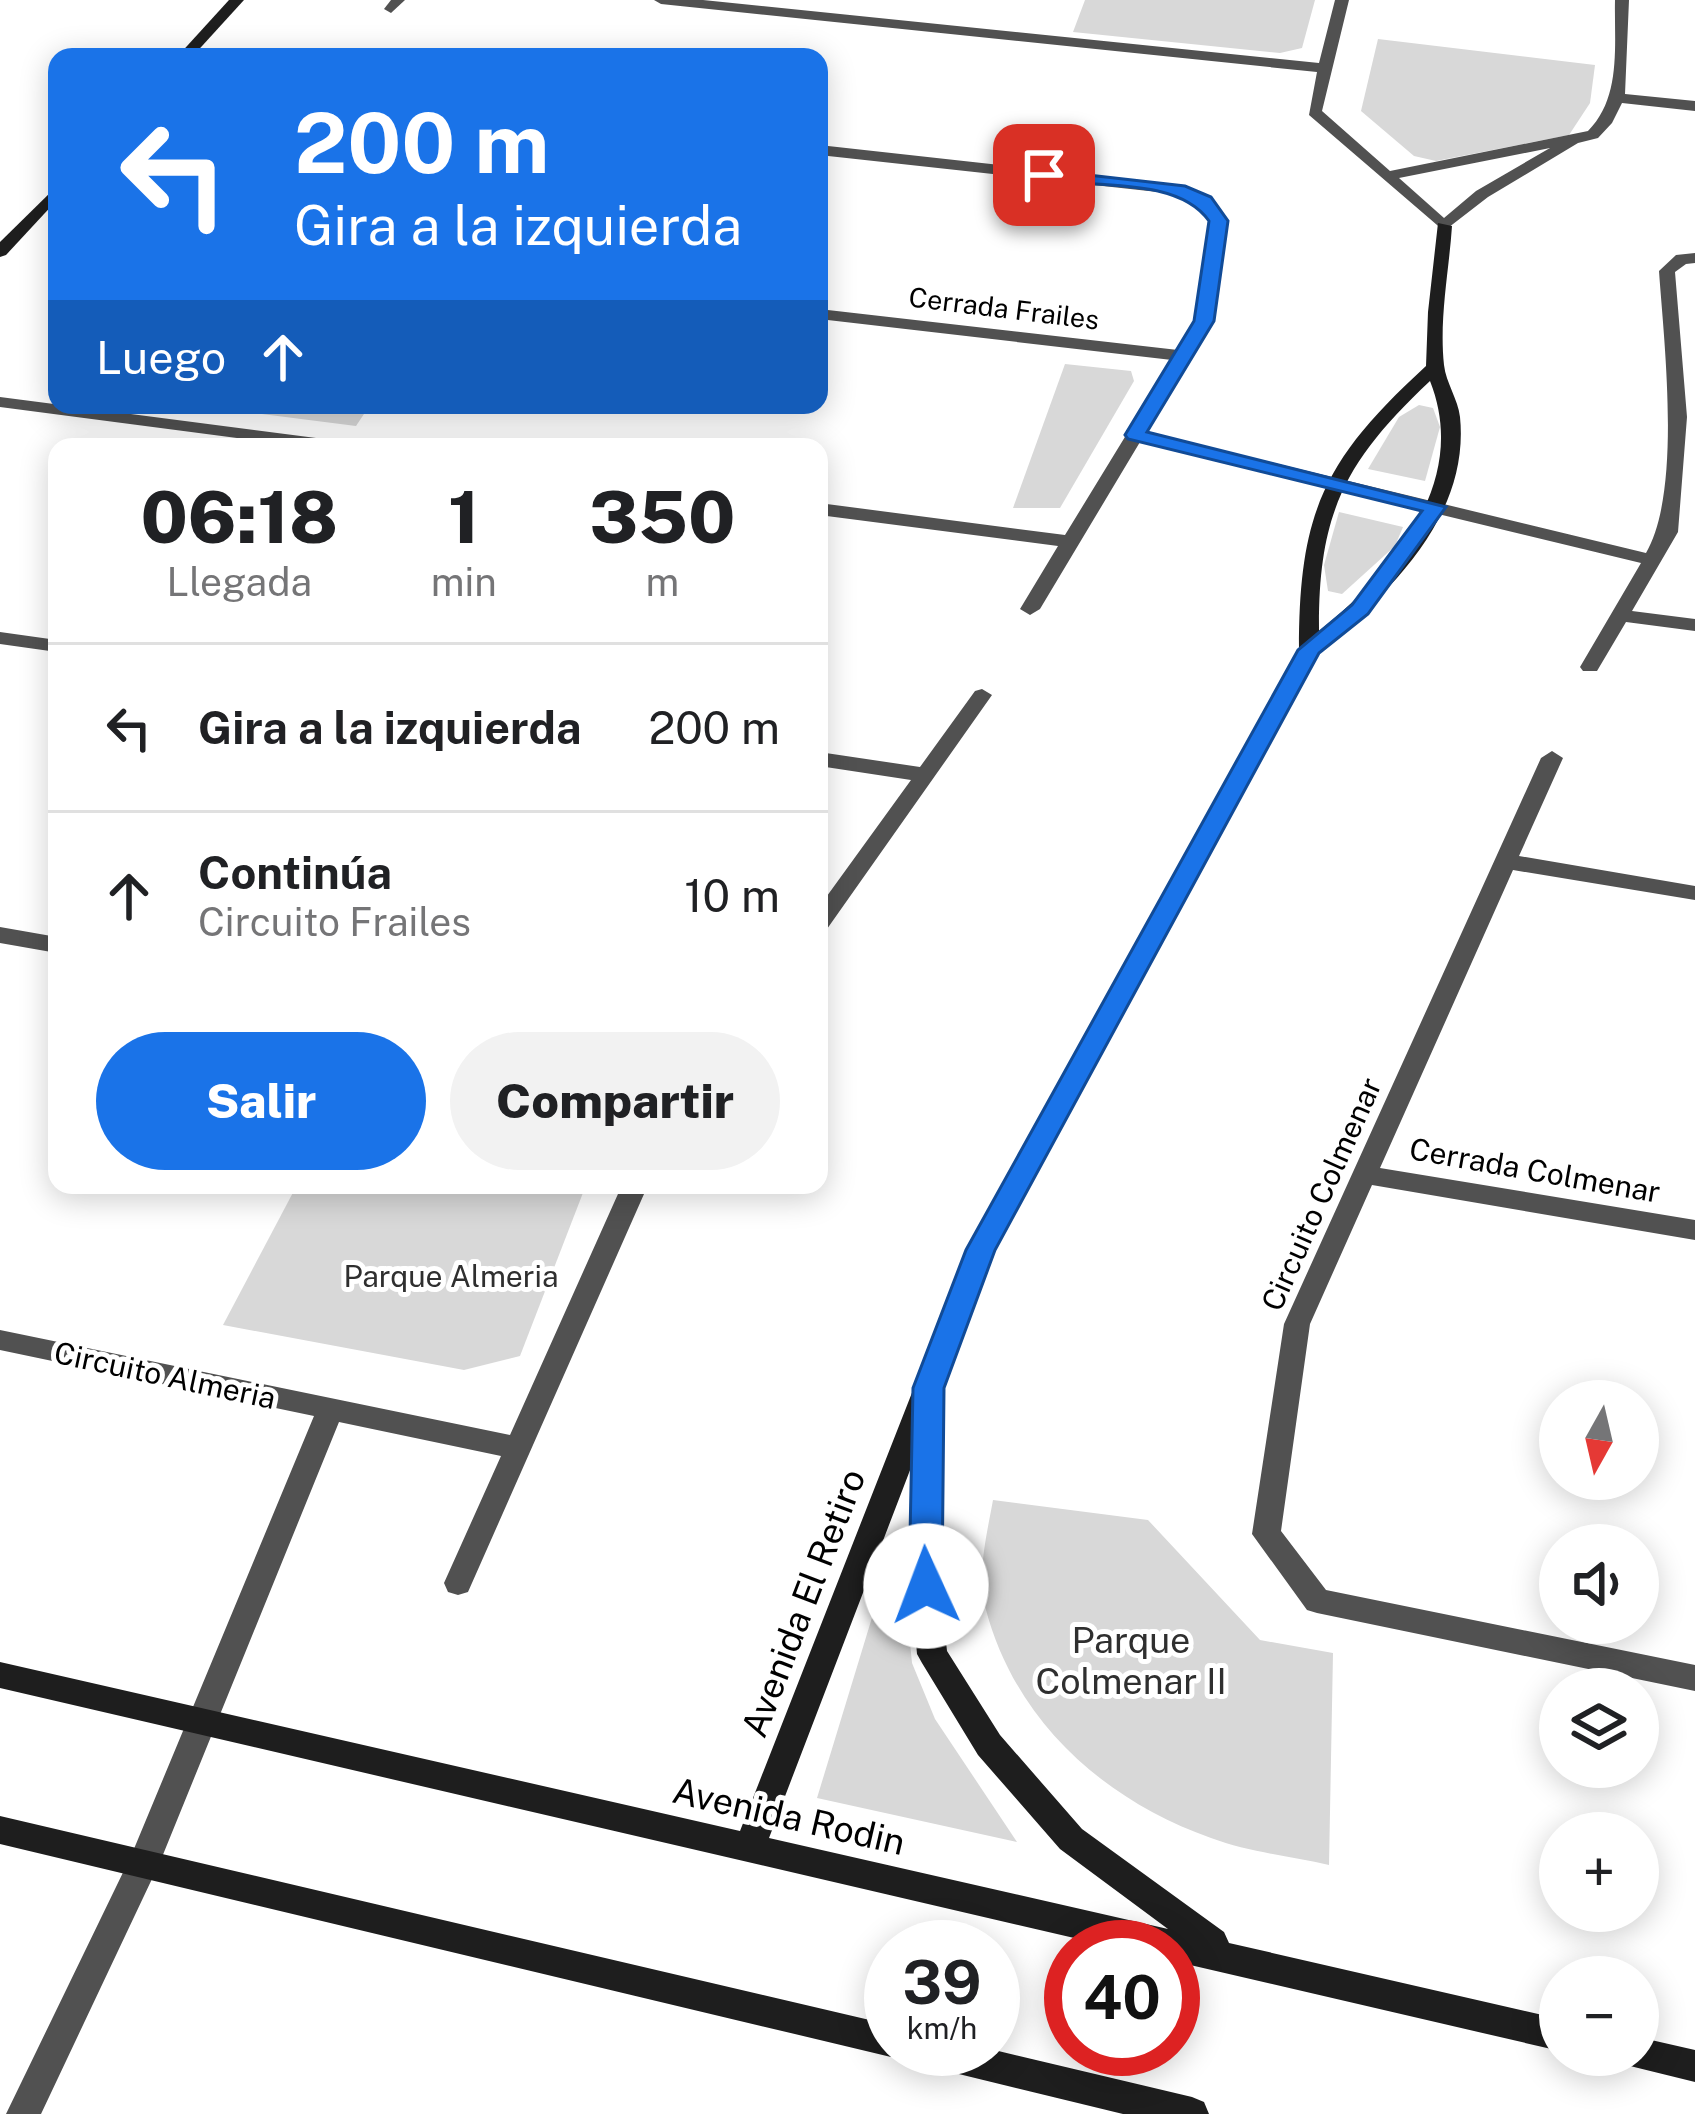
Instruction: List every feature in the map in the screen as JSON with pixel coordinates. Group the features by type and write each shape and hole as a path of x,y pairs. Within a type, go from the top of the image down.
{"street":[{"path":"192,48 237,0"},
{"path":"661,0 1325,68"},
{"path":"1342,0 1314,112 1444,226 1519,170 1604,128 1617,98 1622,0"},
{"path":"1617,98 1695,106"},
{"path":"1388,176 1570,143"},
{"path":"828,151 1179,190 1204,201 1219,221 1204,321 1030,609"},
{"path":"0,252 48,201"},
{"name":"Avenida El Retiro","path":"750,1847 981,1250 1309,650 1360,610 1435,507 1451,462 1451,430 1435,368 1444,226"},
{"path":"1590,667 1668,532 1686,418 1667,271 1682,259 1695,258"},
{"name":"Cerrada Frailes","path":"828,315 1183,356"},
{"name":"Avenida El Retiro","path":"1309,650 1309,573 1322,504 1357,442 1435,368"},
{"path":"0,402 48,406"},
{"path":"112,414 283,438"},
{"path":"1135,435 1652,560"},
{"path":"828,510 1071,542"},
{"path":"1620,615 1695,625"},
{"path":"0,638 48,645"},
{"path":"828,911 982,695"},
{"name":"Circuito Colmenar","path":"1552,758 1297,1324 1266,1534 1317,1601 1695,1678"},
{"path":"828,760 925,775"},
{"path":"1505,862 1695,893"},
{"path":"0,935 48,943"},
{"name":"Cerrada Colmenar","path":"1365,1175 1695,1230"},
{"path":"458,1583 631,1194"},
{"name":"Circuito Almeria","path":"0,1340 518,1448"},
{"name":"Avenida El Retiro","path":"928,1388 922,1552 932,1654 988,1745 1071,1839 1170,1920"},
{"path":"23,2114 144,1862 331,1409"},
{"name":"Avenida Rodin","path":"0,1675 1085,1920"},
{"path":"0,1830 864,2035"},
{"name":"Avenida Rodin","path":"1200,1945 1539,2030"},
{"path":"1659,2058 1695,2066"},
{"path":"1020,2073 1192,2114"}],"green space":[{"path":"1085,0 1315,0 1302,48 1280,53 1073,32"},
{"path":"1378,39 1595,65 1590,103 1569,135 1436,161 1414,156 1361,111"},
{"path":"1065,364 1131,371 1134,381 1060,508 1013,508"},
{"path":"1419,405 1433,408 1440,427 1425,481 1368,469 1399,417"},
{"path":"262,414 364,414 356,426"},
{"path":"1339,512 1403,527 1395,546 1342,594 1328,591 1324,565"},
{"name":"Parque Almeria","path":"292,1194 583,1194 520,1356 464,1370 223,1325"},
{"name":"Parque Colmenar II","path":"993,1500 1148,1520 1260,1640 1333,1653 1329,1865 1240,1847 1172,1822 1101,1779 1070,1752 1019,1688 986,1610 982,1569"},
{"path":"899,1529 912,1663 935,1719 1017,1842 817,1798"}],"route":[{"path":"926,1586 922,1552 928,1388 981,1250 1309,650 1360,610 1435,507 1135,435 1204,321 1219,221 1204,201 1179,190 1044,175"}]}
